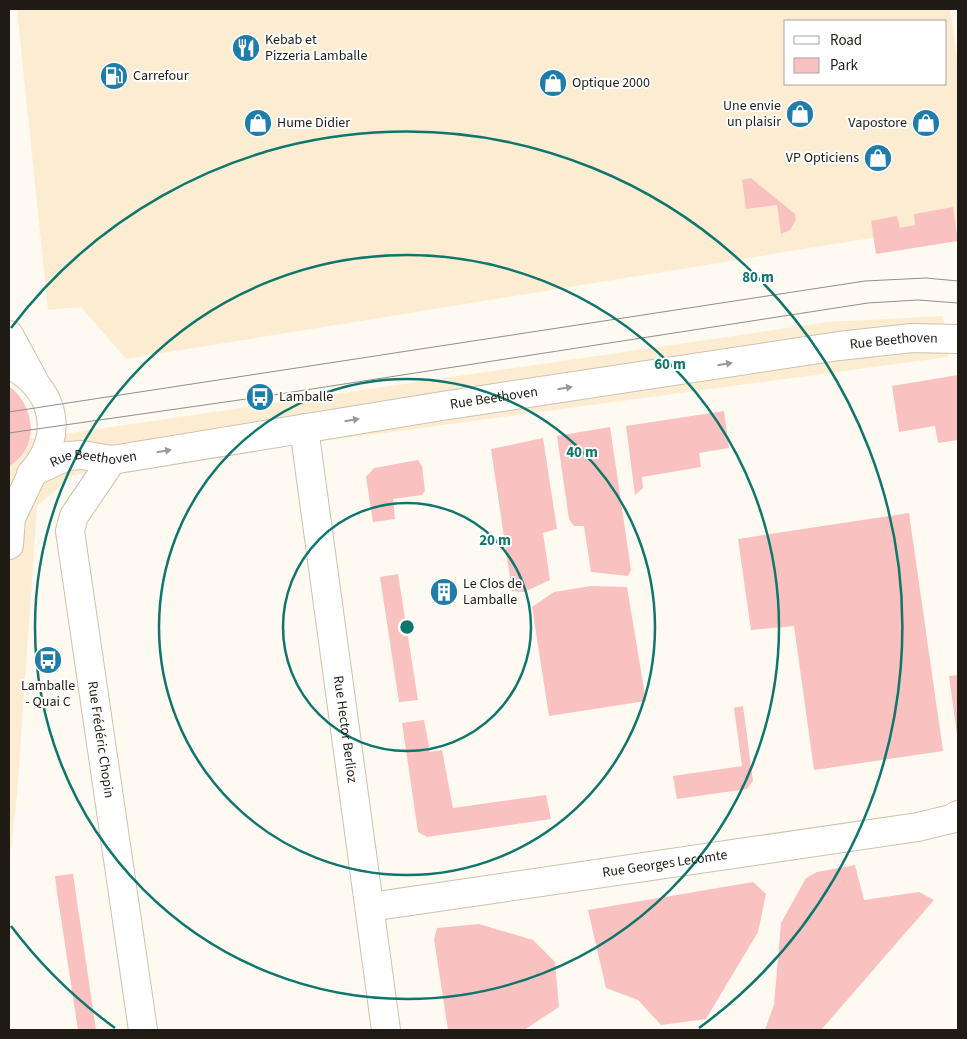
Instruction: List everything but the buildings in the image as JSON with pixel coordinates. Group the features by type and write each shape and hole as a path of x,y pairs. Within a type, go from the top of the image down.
{"street":[{"path":"9,335 49,406 52,427 47,452 33,472 11,518 9,545"},
{"name":"Rue Beethoven","path":"33,472 67,456 82,455 112,460 304,428 839,346 912,338 958,339"},
{"path":"9,364 23,371 34,381"},
{"name":"Rue Hector Berlioz","path":"304,428 386,1030"},
{"name":"Rue Frédéric Chopin","path":"112,460 74,516 70,531 143,1030"},
{"path":"9,489 33,472"},
{"name":"Rue Georges Lecomte","path":"370,906 918,827 951,819 958,815"}],"shaded area":[{"path":"17,9 950,9 958,64 958,224 126,359 81,307 48,310"},
{"path":"943,316 948,357 73,475 37,506 17,795 9,867 9,442 828,322"}],"green space":[{"path":"751,178 795,214 796,220 790,230 781,234 777,205 746,209 742,180"},
{"path":"953,207 958,241 876,254 871,221 897,216 900,228 915,225 914,214"},
{"path":"958,375 958,440 938,443 935,426 899,432 892,386"},
{"path":"9,386 18,394 24,404 31,426 30,438 26,448 19,458 9,466"},
{"path":"724,411 729,448 699,453 701,467 642,477 643,488 635,495 626,426"},
{"path":"610,427 631,570 628,576 591,572 584,526 574,526 569,519 557,436"},
{"path":"543,438 557,529 543,533 550,580 524,592 512,591 491,449"},
{"path":"418,460 422,466 425,491 422,495 393,499 395,519 373,522 366,477 374,468"},
{"path":"909,513 943,751 814,770 794,626 751,630 738,539"},
{"path":"398,574 418,700 399,702 380,577"},
{"path":"591,586 627,587 646,701 549,716 532,607 554,592"},
{"path":"958,675 958,732 957,734 949,676"},
{"path":"743,706 753,781 747,789 677,799 673,776 742,766 734,708"},
{"path":"424,720 430,752 442,750 453,808 546,795 551,819 427,837 418,832 402,723"},
{"path":"855,865 864,900 919,892 934,900 821,1030 765,1030 774,1005 781,923 806,878 817,872"},
{"path":"73,874 96,1030 78,1030 57,892 55,876"},
{"path":"753,882 766,894 758,932 706,1019 661,1025 638,1000 606,988 588,910"},
{"path":"479,924 533,940 555,962 559,1007 524,1030 448,1030 434,939 437,928"}],"tram line":[{"path":"9,412 865,281 926,278 958,281"},
{"path":"9,433 260,397 868,303 918,300 958,303"}],"place":[{"name":"Kebab et Pizzeria Lamballe","path":"246,48"},
{"name":"Carrefour","path":"114,76"},
{"name":"Optique 2000","path":"553,83"},
{"name":"Une envie un plaisir","path":"800,114"},
{"name":"Hume Didier","path":"258,123"},
{"name":"Vapostore","path":"926,123"},
{"name":"VP Opticiens","path":"878,158"},
{"name":"Lamballe","path":"260,397"},
{"name":"Le Clos de Lamballe","path":"444,592"},
{"name":"Lamballe - Quai C","path":"48,660"}]}
